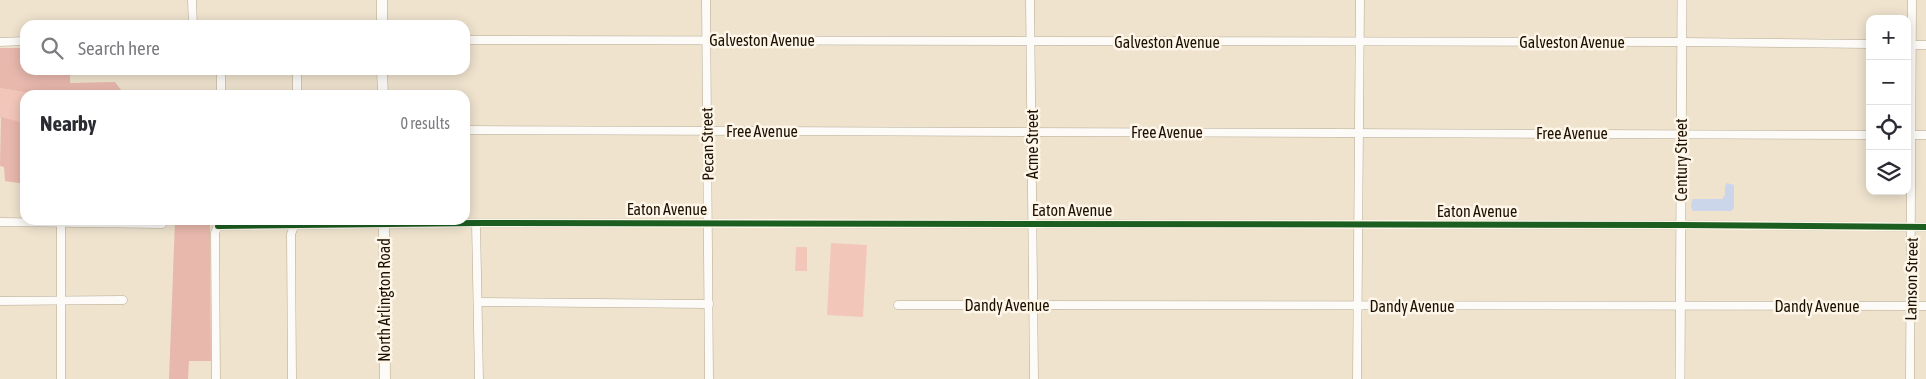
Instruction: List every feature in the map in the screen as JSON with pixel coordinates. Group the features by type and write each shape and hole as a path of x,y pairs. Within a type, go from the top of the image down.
{"main road":[{"path":"382,0 382,20"},
{"path":"382,75 383,90"},
{"name":"North Arlington Road","path":"384,225 385,379"}],"street":[{"path":"192,0 192,20"},
{"name":"Pecan Street","path":"706,0 709,379"},
{"name":"Acme Street","path":"1030,0 1033,131 1034,379"},
{"path":"1357,379 1360,0"},
{"name":"Century Street","path":"1680,379 1682,0"},
{"name":"Lamson Street","path":"1911,22 1912,0"},
{"name":"Galveston Avenue","path":"470,40 1866,44"},
{"path":"0,42 20,41"},
{"path":"1911,44 1926,45"},
{"name":"Lamson Street","path":"1909,105 1910,60"},
{"path":"221,75 221,90"},
{"path":"297,75 297,90"},
{"name":"Free Avenue","path":"470,130 1866,135"},
{"path":"1911,135 1926,135"},
{"name":"Lamson Street","path":"1909,150 1910,379"},
{"path":"0,222 20,222"},
{"name":"Eaton Avenue","path":"470,223 1926,227"},
{"path":"476,223 478,379"},
{"path":"61,225 61,379"},
{"path":"216,379 215,233 218,225"},
{"path":"292,379 291,234 295,225"},
{"path":"0,301 123,300"},
{"path":"478,302 709,304"},
{"name":"Dandy Avenue","path":"898,305 1926,306"}],"shaded area":[{"path":"0,48 20,48 20,75 70,75 70,83 115,82 121,90 20,91 0,88"},
{"path":"0,88 20,91 20,122 0,118"},
{"path":"1,117 20,122 20,183 5,181 4,167 0,166"},
{"path":"175,225 210,225 211,361 189,361 188,379 169,379"},
{"path":"831,243 867,245 863,317 827,315"},
{"path":"796,247 807,247 807,271 795,271"}],"water":[{"path":"1727,183 1734,185 1734,208 1731,211 1693,211 1691,205 1693,199 1722,199 1725,195"}],"cycle path":[{"path":"470,223 1926,227"},
{"path":"218,226 304,225"}]}
